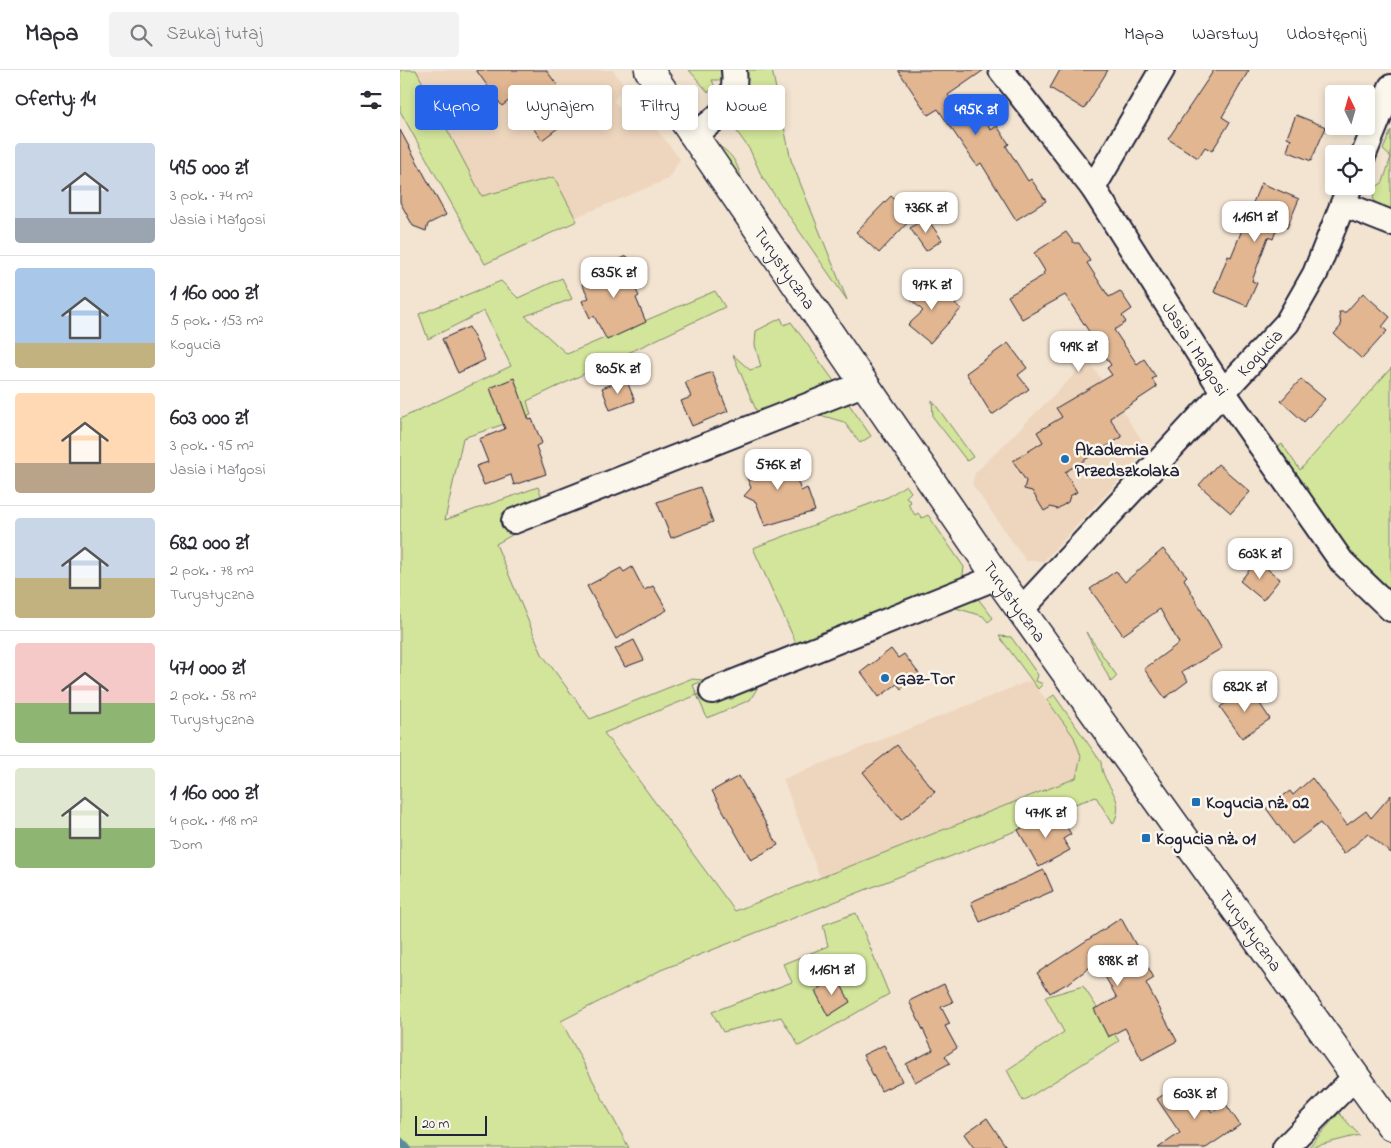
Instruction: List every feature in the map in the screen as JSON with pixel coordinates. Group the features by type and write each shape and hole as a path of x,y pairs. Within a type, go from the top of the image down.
{"main road":[{"name":"Turystyczna","path":"649,70 997,577 1391,1126"}],"street":[{"path":"694,136 728,108 734,94 734,70"},
{"name":"Jasia i Małgosi","path":"1001,70 1093,188 1224,393 1342,562 1391,609"},
{"path":"1093,188 1162,70"},
{"path":"1368,145 1391,87"},
{"name":"Kogucia","path":"1021,610 1287,323 1302,300 1315,274 1347,195 1391,223"},
{"path":"514,521 863,384"},
{"path":"712,691 997,577"},
{"path":"1285,1148 1355,1078"}],"shaded area":[{"path":"400,70 613,70 624,85 622,85 614,101 622,111 622,130 657,130 680,159 669,179 481,256 426,130 498,130 498,85 415,85 415,104"},
{"name":"Akademia Przedszkolaka","path":"1091,364 1148,449 1044,561 1026,561 972,484 975,473 1081,368"},
{"path":"1031,680 1074,737 1081,757 1076,778 820,878 783,779"}],"green space":[{"path":"400,70 416,70 424,85 415,85 415,130 447,130 482,196 554,177 577,221 485,264 400,111"},
{"path":"689,70 721,70 722,80 712,80 714,85 708,85 708,92"},
{"path":"747,70 772,70 775,85 745,85 745,73"},
{"path":"736,130 785,130 791,160 847,300 762,177 750,150"},
{"path":"1391,130 1391,157 1383,150"},
{"path":"719,146 733,159 744,187 722,154"},
{"path":"1391,157 1391,213 1378,208 1373,198 1375,188 1383,182"},
{"path":"562,278 572,299 525,316 567,354 715,291 725,307 527,401 531,415 463,438 445,520 538,487 549,514 496,544 542,654 590,719 690,679 705,680 693,685 697,695 604,733 735,911 1076,778 1081,756 1074,737 1047,700 1054,695 1101,762 1102,771 1116,799 1118,806 1117,815 1113,824 1096,797 1048,813 1018,830 661,970 561,1021 629,1148 400,1148 400,419 511,366 484,311 428,339 419,314 501,281 518,298"},
{"path":"781,318 784,325 791,322 834,381 833,387 759,417 733,355 750,370 761,367 755,345 756,331"},
{"path":"1391,368 1391,602 1348,559 1273,451 1282,444 1300,470"},
{"path":"844,397 871,436 860,443 844,422 820,415 714,457 714,451"},
{"path":"932,400 973,457 967,461 933,417"},
{"path":"906,485 911,492 906,497 911,502 908,504 915,515 918,513 922,518 928,515 964,567 963,574 966,580 806,643 796,643 753,548 888,497"},
{"path":"961,596 976,596 993,618 988,622 983,616 949,606 761,682 750,700 707,718 697,695 702,691 724,699 733,699 745,685"},
{"path":"1086,632 1117,676 1111,682"},
{"path":"999,636 1011,637 1038,675 1036,681 1043,684 1038,689"},
{"path":"856,913 889,994 799,1046 781,1017 723,1032 712,1012 792,982 783,964 828,946 823,925"},
{"path":"1083,986 1119,1041 1023,1101 1007,1070 1064,1032 1045,997"},
{"path":"1339,1113 1359,1135 1308,1148"}],"building":[{"path":"476,70 546,70 557,85 508,85 508,101 502,106 498,100 498,85 487,85"},
{"path":"898,70 984,70 948,95 971,125 983,117 991,130 997,126 1009,144 1006,146 1028,181 1031,179 1046,201 1016,220 981,163 977,166 938,109 928,115"},
{"path":"1060,70 1108,70 1084,109 1050,88"},
{"path":"1214,70 1249,70 1222,117 1230,122 1212,151 1205,147 1198,158 1168,139"},
{"path":"1296,115 1325,127 1311,161 1287,151 1291,139 1287,137"},
{"path":"400,130 446,215 428,224 426,231 413,226 400,202"},
{"path":"534,130 555,130 542,140"},
{"path":"1261,183 1299,199 1287,228 1278,225 1273,239 1268,237 1252,281 1257,283 1247,306 1214,292 1228,256 1231,257"},
{"path":"891,196 913,217 879,253 856,232"},
{"path":"926,217 942,240 926,251 910,228"},
{"path":"1066,232 1074,243 1079,243 1090,261 1087,263 1109,297 1120,291 1132,309 1122,316 1126,322 1114,330 1137,364 1144,359 1156,377 1152,379 1157,387 1110,418 1122,437 1065,472 1077,492 1070,496 1068,502 1057,509 1051,507 1044,511 1032,491 1024,489 1026,481 1013,461 1043,442 1037,432 1062,417 1056,408 1112,375 1107,368 1111,365 1065,295 1022,319 1008,296 1044,275 1045,271 1034,253"},
{"path":"627,256 637,277 631,280 639,296 636,298 646,322 607,340 594,316 590,318 582,301 589,298 582,284 599,276 596,270"},
{"path":"927,278 961,309 930,343 908,325 923,311 909,298"},
{"path":"1363,293 1390,317 1382,327 1387,331 1362,359 1334,334 1341,326 1339,312 1346,312"},
{"path":"469,327 485,360 458,373 442,339"},
{"path":"1008,343 1027,368 1018,375 1029,389 992,415 966,373"},
{"path":"712,372 728,411 692,426 681,401 691,397 685,382"},
{"path":"514,378 529,420 532,419 542,443 536,446 546,474 514,485 511,475 484,485 476,466 488,462 479,439 505,429 490,388"},
{"path":"626,379 635,401 610,410 602,388"},
{"path":"1301,379 1325,399 1304,422 1281,401"},
{"path":"765,455 774,461 789,456 801,491 807,488 815,511 765,526 756,502 744,496 751,488 745,472 761,465"},
{"path":"1218,464 1250,492 1231,513 1199,485"},
{"path":"700,487 713,522 671,538 657,502"},
{"path":"1163,549 1187,576 1184,579 1222,648 1182,672 1188,681 1165,698 1144,669 1179,643 1160,609 1123,635 1090,589 1116,571 1125,582"},
{"path":"1257,561 1280,579 1263,600 1240,581"},
{"path":"632,567 644,590 653,586 667,610 616,639 587,586 621,568 624,572"},
{"path":"634,640 644,660 625,667 615,649"},
{"path":"891,649 898,658 904,654 920,675 901,689 897,684 879,697 861,672"},
{"path":"1249,687 1270,719 1242,738 1220,707"},
{"path":"897,745 935,792 901,820 863,772"},
{"path":"739,776 778,845 751,860 712,791"},
{"path":"1312,778 1347,825 1366,811 1371,818 1391,795 1391,853 1368,834 1344,854 1320,823 1292,844 1266,808 1290,791 1293,795"},
{"path":"1048,813 1054,822 1061,818 1071,834 1063,839 1070,850 1039,867 1018,830"},
{"path":"1044,870 1053,891 980,922 971,902"},
{"path":"1121,918 1154,978 1146,983 1177,1041 1142,1060 1125,1028 1108,1037 1094,1009 1117,998 1097,962 1070,982 1050,993 1037,973"},
{"path":"837,977 850,1002 828,1016 815,991"},
{"path":"944,984 953,1002 941,1007 950,1024 945,1026 957,1048 945,1056 950,1063 915,1082 906,1064 933,1050 909,1001"},
{"path":"884,1045 902,1081 881,1091 863,1055"},
{"path":"1182,1082 1199,1107 1205,1103 1212,1112 1225,1103 1240,1125 1206,1148 1158,1148 1180,1133 1157,1099"},
{"path":"987,1118 1007,1148 974,1148 964,1134"}],"waterway":[{"path":"400,1141 407,1148"}],"place":[{"name":"Akademia Przedszkolaka","path":"1065,459"},
{"name":"Gaz-Tor","path":"885,678"},
{"name":"Kogucia nż. 02","path":"1196,802"},
{"name":"Kogucia nż. 01","path":"1146,838"}]}
